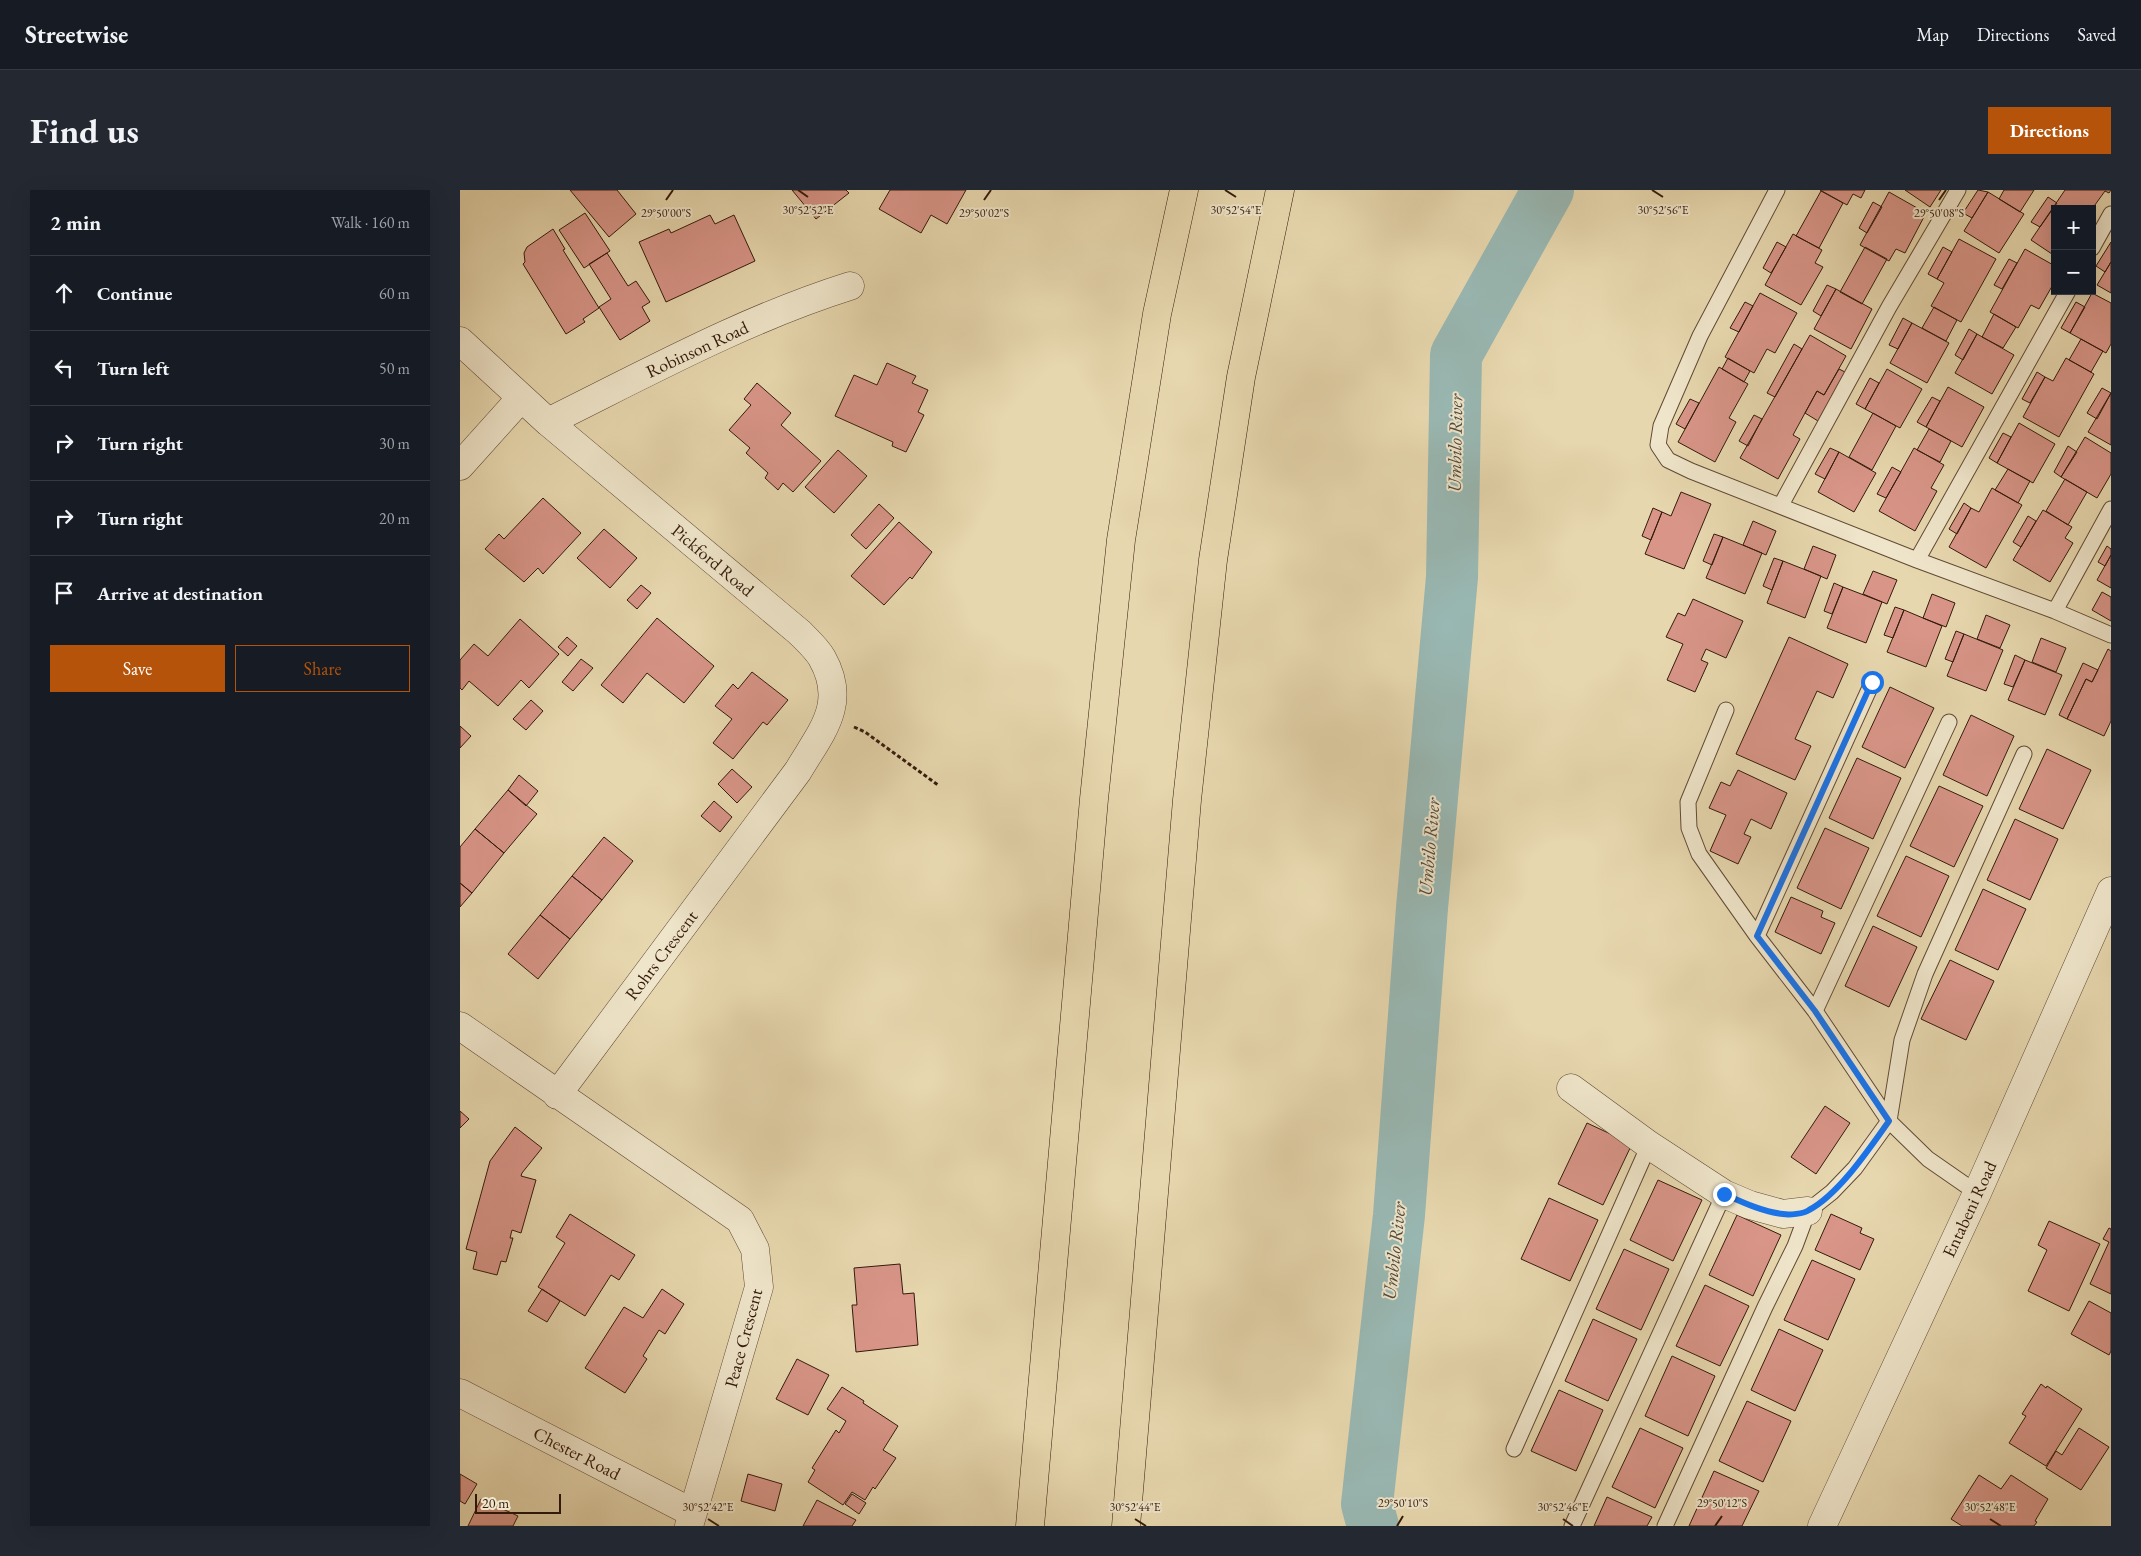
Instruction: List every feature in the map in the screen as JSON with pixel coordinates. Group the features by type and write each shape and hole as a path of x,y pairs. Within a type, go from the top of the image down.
{"highway":[{"path":"1030,1526 1094,799 1121,540 1157,314 1184,190"},
{"path":"1126,1526 1187,800 1213,560 1241,377 1280,190"}],"street":[{"name":"Robinson Road","path":"548,422 710,341 808,300 850,286"},
{"name":"Pickford Road","path":"460,341 548,422 799,632 822,657 834,686 830,716"},
{"path":"460,466 521,398"},
{"name":"Rohrs Crescent","path":"557,1095 798,771 830,716"},
{"name":"Entabeni Road","path":"1822,1526 1977,1193 2111,891"},
{"path":"460,1026 557,1095"},
{"path":"1571,1088 1648,1145 1724,1194 1750,1205 1784,1214 1808,1211"},
{"name":"Peace Crescent","path":"557,1095 740,1220 755,1249 759,1287 691,1519"},
{"name":"Chester Road","path":"460,1393 691,1519"}],"lane":[{"path":"1777,190 1700,336 1661,426 1658,445 1668,460 1917,560 2055,611 2111,634"},
{"path":"1781,505 1889,307 1958,190"},
{"path":"2096,241 2111,214"},
{"path":"1917,560 2066,295"},
{"path":"2055,611 2111,509"},
{"path":"1757,936 1872,682"},
{"path":"1726,710 1688,802 1689,828 1700,854 1757,936 1815,1011 1889,1121 1928,1159 1977,1193"},
{"path":"1815,1011 1949,722"},
{"path":"1665,1526 1765,1307 1795,1246 1808,1211 1832,1192 1855,1168 1889,1121 1902,1040 1925,974 2024,754"},
{"path":"1514,1449 1648,1145"},
{"path":"1572,1526 1724,1194"}],"path":[{"path":"830,716 864,732 938,785"}],"building":[{"path":"570,190 617,190 636,214 609,237"},
{"path":"792,190 846,190 849,193 816,219"},
{"path":"890,190 966,190 947,224 931,215 921,233 879,209"},
{"path":"1820,190 1865,190 1861,198 1853,194 1847,205"},
{"path":"1905,190 1941,190 1930,207"},
{"path":"1978,190 1988,192 1972,218 1963,213"},
{"path":"2004,190 2034,190 2020,212 1999,199"},
{"path":"2065,190 2111,190 2109,193 2105,191 2095,205 2055,205"},
{"path":"1821,191 1843,203 1819,248 1796,236"},
{"path":"1889,192 1926,213 1905,253 1896,249 1889,261 1860,245"},
{"path":"1988,192 2024,214 1999,253 1964,231"},
{"path":"2048,197 2057,203 2051,205 2051,211 2040,227 2031,222"},
{"path":"1873,202 1882,207 1867,233 1859,228"},
{"path":"2051,211 2051,253 2031,240"},
{"path":"585,213 610,251 584,268 559,230"},
{"path":"710,215 715,224 734,215 755,261 666,302 639,242 669,229 671,233"},
{"path":"553,229 565,249 563,250 599,308 583,319 585,322 566,334 523,264 525,262 524,253 527,247"},
{"path":"1793,234 1822,250 1815,263 1823,267 1801,305 1765,285"},
{"path":"1959,239 1996,259 1961,322 1931,306 1944,283 1937,279"},
{"path":"1777,242 1786,247 1771,273 1763,268"},
{"path":"2111,242 2111,262 2105,272 2096,266"},
{"path":"1865,247 1887,259 1862,304 1840,292"},
{"path":"1943,247 1952,252 1937,279 1928,274"},
{"path":"2025,249 2051,264 2051,288 2039,309 2031,305 2018,328 1990,312"},
{"path":"607,253 628,286 636,281 650,302 642,307 650,321 620,340 599,307 611,299 589,264"},
{"path":"2009,259 2017,263 2002,289 1994,285"},
{"path":"2111,262 2111,293 2097,285"},
{"path":"1827,285 1836,289 1821,316 1813,311"},
{"path":"1836,289 1872,309 1851,349 1814,329"},
{"path":"1760,293 1797,313 1775,353 1767,349 1754,373 1725,357"},
{"path":"2091,295 2096,295 2111,303 2111,344 2106,353 2070,333"},
{"path":"1745,302 1753,306 1739,332 1730,328"},
{"path":"2076,302 2085,307 2070,333 2061,328"},
{"path":"1934,307 1957,320 1946,341 1922,328"},
{"path":"1994,314 2016,327 2003,348 1982,337"},
{"path":"1903,318 1912,323 1898,349 1889,345"},
{"path":"1912,323 1949,343 1927,383 1890,363"},
{"path":"1969,329 1977,334 1963,360 1955,355"},
{"path":"1977,334 2014,355 1992,394 1955,373"},
{"path":"1810,335 1846,356 1824,395 1817,391 1793,435 1800,439 1778,479 1740,458"},
{"path":"2081,339 2103,351 2091,372 2069,360"},
{"path":"1794,344 1802,349 1775,397 1767,393"},
{"path":"1728,358 1750,371 1744,382 1722,369"},
{"path":"2066,358 2094,374 2059,437 2023,417 2045,377 2053,381"},
{"path":"887,363 916,376 912,383 928,390 918,412 924,415 906,452 892,446 893,442 835,416 854,375 877,385"},
{"path":"1719,367 1748,384 1729,418 1736,422 1715,462 1678,442"},
{"path":"1839,369 1845,372 1818,421 1805,413 1817,391 1824,395"},
{"path":"1887,369 1922,389 1900,428 1865,409"},
{"path":"2037,372 2045,377 2030,403 2022,399"},
{"path":"1870,378 1879,383 1865,409 1856,404"},
{"path":"757,383 791,413 781,425 821,461 793,492 783,483 778,490 765,478 768,473 746,453 750,448 729,430 751,405 744,399"},
{"path":"1948,387 1984,407 1962,447 1926,427"},
{"path":"2102,388 2111,393 2097,419 2087,413"},
{"path":"2111,393 2111,445 2088,432"},
{"path":"1932,397 1940,401 1926,427 1917,422"},
{"path":"1690,399 1699,403 1685,429 1676,424"},
{"path":"1873,413 1896,426 1872,470 1849,457"},
{"path":"1754,415 1762,419 1748,446 1739,441"},
{"path":"2019,423 2055,444 2033,483 1997,463"},
{"path":"1929,429 1951,441 1940,462 1917,450"},
{"path":"2003,433 2011,437 1997,463 1989,458"},
{"path":"2085,437 2111,453 2111,474 2097,498 2061,477"},
{"path":"2068,446 2077,452 2061,477 2054,472"},
{"path":"1830,448 1839,452 1825,479 1815,474"},
{"path":"1914,448 1944,465 1931,488 1937,491 1915,531 1879,511"},
{"path":"838,450 867,476 834,513 805,487"},
{"path":"1839,452 1876,473 1854,512 1818,492"},
{"path":"1892,467 1901,472 1886,498 1877,494"},
{"path":"2008,469 2030,481 2018,503 1995,490"},
{"path":"2065,479 2087,492 2068,525 2046,511"},
{"path":"1992,488 2022,505 1986,568 1949,547 1971,508 1979,512"},
{"path":"1681,492 1711,504 1684,569 1645,554 1662,512 1671,516"},
{"path":"543,498 581,533 543,574 538,568 524,582 485,549 499,534 504,539"},
{"path":"1964,503 1971,508 1957,534 1949,529"},
{"path":"879,504 894,518 866,549 851,535"},
{"path":"1653,508 1662,512 1651,540 1642,536"},
{"path":"2043,510 2072,527 2065,538 2073,543 2050,582 2013,560"},
{"path":"2028,516 2036,521 2021,547 2013,542"},
{"path":"1753,521 1776,531 1766,555 1743,545"},
{"path":"899,522 932,552 912,579 910,577 884,605 851,576"},
{"path":"604,529 637,558 610,588 577,558"},
{"path":"1714,534 1723,537 1712,565 1703,561"},
{"path":"1723,537 1762,553 1745,594 1706,578"},
{"path":"1813,546 1836,555 1827,579 1804,569"},
{"path":"2107,546 2111,549 2111,555 2105,566 2098,562"},
{"path":"2111,555 2111,588 2097,580"},
{"path":"1774,558 1783,561 1772,590 1763,586"},
{"path":"1783,561 1821,576 1805,618 1767,603"},
{"path":"1873,571 1897,580 1887,604 1863,594"},
{"path":"1834,583 1843,587 1832,614 1824,611"},
{"path":"641,585 651,593 637,609 627,600"},
{"path":"1843,587 1882,602 1866,643 1827,628"},
{"path":"2102,592 2111,597 2111,621 2092,610"},
{"path":"1932,594 1955,603 1946,627 1923,618"},
{"path":"1693,599 1743,621 1726,658 1706,649 1701,660 1708,663 1695,692 1667,680 1683,644 1666,637 1678,613 1685,616"},
{"path":"1895,607 1904,610 1893,638 1884,635"},
{"path":"1904,610 1942,626 1926,667 1887,652"},
{"path":"1986,615 2010,625 2000,648 1977,639"},
{"path":"657,618 714,666 684,703 647,673 623,703 601,685"},
{"path":"520,619 559,654 529,688 521,680 498,706 469,681 462,690 460,688 460,660 474,644 488,656"},
{"path":"1956,631 1964,634 1953,662 1945,659"},
{"path":"1964,634 2003,650 1986,691 1947,676"},
{"path":"567,637 577,646 568,656 558,647"},
{"path":"1789,637 1848,664 1833,698 1817,691 1795,739 1811,746 1795,780 1736,754"},
{"path":"2041,638 2066,648 2056,672 2032,662"},
{"path":"2108,649 2111,651 2111,721 2104,736 2067,719 2086,679 2092,682"},
{"path":"2015,655 2025,660 2013,687 2004,684"},
{"path":"581,659 593,668 573,691 562,682"},
{"path":"2025,660 2062,675 2045,715 2008,700"},
{"path":"2083,663 2098,670 2092,682 2086,679 2067,719 2059,715"},
{"path":"752,672 788,700 767,725 763,722 733,759 713,743 732,719 715,706 733,684 738,689"},
{"path":"1890,687 1934,708 1905,768 1862,747"},
{"path":"531,700 543,711 526,730 513,719"},
{"path":"1971,715 2014,736 1987,796 1943,775"},
{"path":"460,726 471,736 460,748"},
{"path":"2047,749 2091,770 2063,829 2019,809"},
{"path":"1857,758 1901,778 1873,839 1829,818"},
{"path":"732,769 752,787 737,803 718,784"},
{"path":"1738,770 1787,793 1771,829 1751,819 1744,834 1751,837 1738,864 1710,851 1726,815 1709,808 1721,782 1730,786"},
{"path":"519,775 538,791 526,806 508,790"},
{"path":"1939,786 1983,806 1954,867 1910,846"},
{"path":"508,790 537,814 504,853 475,829"},
{"path":"714,801 732,817 720,832 701,816"},
{"path":"2015,819 2058,839 2030,900 1987,880"},
{"path":"1825,828 1869,848 1841,909 1797,888"},
{"path":"475,829 504,853 472,893 460,883 460,847"},
{"path":"604,837 633,861 602,900 572,876"},
{"path":"1906,856 1949,876 1921,937 1877,916"},
{"path":"572,876 602,900 570,939 540,915"},
{"path":"460,883 472,893 460,907"},
{"path":"1983,889 2026,909 1998,970 1955,950"},
{"path":"1791,897 1823,911 1821,917 1835,923 1821,954 1775,932"},
{"path":"540,915 570,939 538,979 508,954"},
{"path":"1873,926 1917,947 1889,1007 1845,986"},
{"path":"1950,960 1994,981 1966,1040 1921,1019"},
{"path":"1825,1106 1850,1123 1816,1174 1791,1157"},
{"path":"460,1111 469,1119 460,1128"},
{"path":"1587,1123 1632,1144 1603,1205 1558,1184"},
{"path":"515,1127 542,1148 522,1173 521,1176 536,1180 521,1233 512,1230 510,1238 513,1238 506,1262 501,1261 497,1275 473,1269 477,1252 466,1249 490,1161"},
{"path":"1658,1180 1702,1200 1673,1261 1630,1240"},
{"path":"1549,1198 1598,1220 1570,1281 1521,1259"},
{"path":"570,1214 635,1255 619,1280 611,1275 585,1316 538,1287 565,1243 556,1237"},
{"path":"1831,1214 1862,1228 1860,1233 1874,1239 1860,1270 1815,1250"},
{"path":"1737,1215 1781,1235 1753,1296 1709,1275"},
{"path":"2049,1221 2100,1244 2069,1311 2028,1291 2047,1250 2038,1245"},
{"path":"2109,1228 2111,1229 2111,1294 2090,1284 2109,1242 2103,1239"},
{"path":"1624,1249 1669,1269 1641,1330 1596,1309"},
{"path":"1812,1260 1855,1279 1828,1340 1784,1320"},
{"path":"900,1264 903,1294 914,1293 918,1345 856,1352 852,1305 857,1305 854,1268"},
{"path":"1705,1285 1749,1306 1720,1366 1676,1346"},
{"path":"542,1289 560,1301 547,1322 528,1311"},
{"path":"662,1289 684,1304 665,1334 659,1330 643,1356 647,1359 625,1393 585,1368 624,1307 643,1318"},
{"path":"2089,1301 2111,1313 2111,1351 2109,1355 2071,1334"},
{"path":"1593,1319 1637,1339 1608,1401 1565,1381"},
{"path":"1779,1329 1823,1350 1795,1411 1751,1390"},
{"path":"1672,1356 1715,1376 1688,1436 1645,1416"},
{"path":"797,1359 829,1375 808,1415 776,1399"},
{"path":"2041,1384 2082,1409 2046,1466 2009,1443 2026,1416 2022,1414"},
{"path":"842,1387 898,1426 883,1450 896,1458 875,1489 873,1487 865,1500 852,1492 843,1505 808,1482 815,1470 812,1468 836,1430 839,1433 846,1421 827,1409"},
{"path":"1559,1390 1603,1410 1576,1471 1531,1451"},
{"path":"1747,1401 1791,1421 1763,1482 1719,1461"},
{"path":"1640,1428 1683,1448 1655,1508 1612,1487"},
{"path":"2079,1428 2109,1447 2081,1490 2046,1468 2056,1451 2062,1455"},
{"path":"1714,1471 1759,1491 1742,1526 1689,1526"},
{"path":"460,1474 477,1484 465,1504 460,1501"},
{"path":"748,1474 782,1484 775,1511 741,1501"},
{"path":"1979,1475 2001,1489 2011,1475 2048,1499 2034,1526 1962,1526 1951,1519"},
{"path":"852,1494 866,1503 859,1514 845,1504"},
{"path":"1607,1497 1652,1517 1647,1526 1594,1526"},
{"path":"481,1499 518,1516 513,1526 468,1526"},
{"path":"817,1500 856,1520 852,1526 803,1526"}],"waterway":[{"name":"Umbilo River","path":"1373,1526 1367,1504 1399,1215 1422,908 1452,577 1456,355 1548,190"}],"route":[{"path":"1724,1194 1750,1205 1784,1214 1808,1211 1832,1192 1855,1168 1889,1121 1815,1011 1757,936 1872,682"}]}
